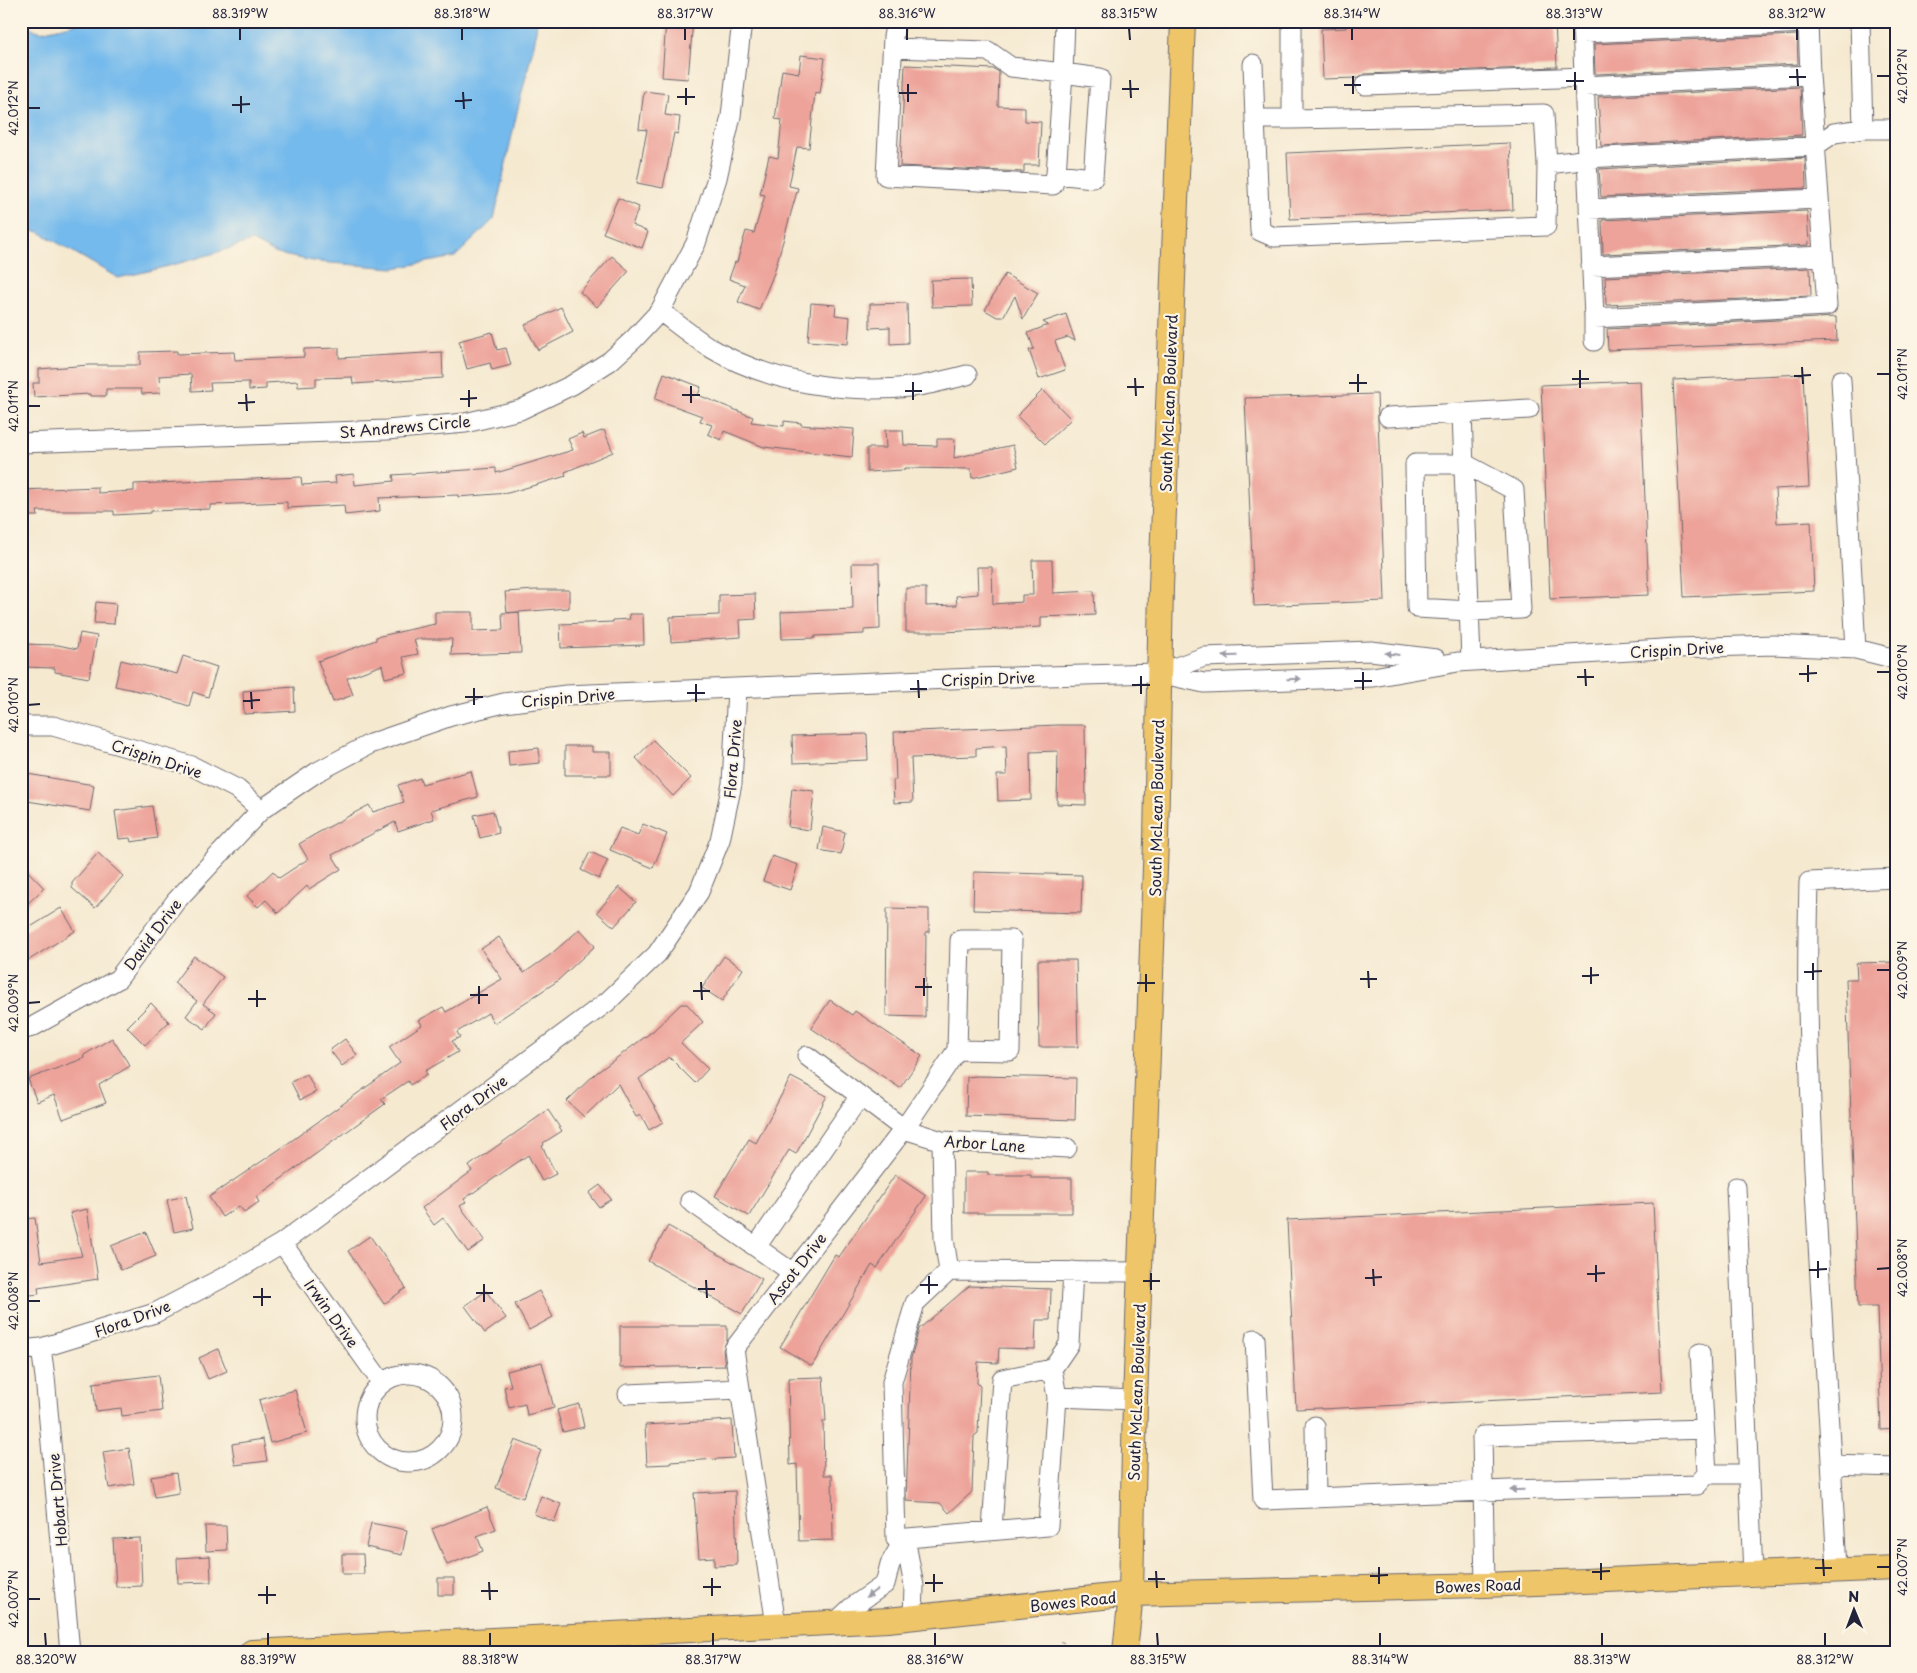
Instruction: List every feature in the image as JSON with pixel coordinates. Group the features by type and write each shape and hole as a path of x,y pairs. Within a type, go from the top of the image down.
{"main road":[{"name":"South McLean Boulevard","path":"1125,1652 1131,1594 1135,1400 1156,841 1158,673 1183,21"},
{"name":"Bowes Road","path":"252,1652 549,1644 776,1625 913,1617 1131,1594 1484,1585 1896,1568"}],"street":[{"name":"St Andrews Circle","path":"21,443 386,430 465,423 520,410 572,385 610,361 660,311 696,244 718,178 731,116 742,21"},
{"path":"896,21 886,176 1053,185 1056,174 1065,21"},
{"path":"1292,21 1292,119"},
{"path":"1860,21 1863,130"},
{"path":"1594,318 1827,306 1808,23 1582,27 1594,341"},
{"path":"893,48 988,51 1011,67 1100,78 1093,178 1056,174"},
{"path":"1252,64 1260,231 1274,237 1546,226 1547,164 1544,114 1255,119"},
{"path":"1365,85 1584,82 1810,75"},
{"path":"1547,164 1587,158 1816,146 1834,133 1896,128"},
{"path":"1589,209 1819,198"},
{"path":"1591,266 1823,256"},
{"path":"660,311 710,347 741,363 807,383 846,388 877,389 919,386 967,375"},
{"path":"1841,380 1856,649"},
{"path":"1388,417 1529,409"},
{"path":"1462,414 1470,611 1465,661"},
{"path":"1415,464 1464,464 1514,490 1521,609 1470,611 1417,608 1415,464"},
{"name":"Crispin Drive","path":"21,726 53,726 192,766 237,789 261,810 317,772 370,744 451,716 504,703 566,695 1158,673 1204,683 1373,676 1465,661 1774,644 1856,649 1896,659"},
{"name":"Crispin Drive","path":"1158,673 1204,657 1371,651 1465,661"},
{"name":"Flora Drive","path":"21,1350 41,1348 155,1313 228,1275 282,1243 607,1002 657,954 700,892 720,840 732,784 737,688"},
{"name":"David Drive","path":"21,1030 32,1027 118,979 176,901 261,810"},
{"path":"1837,1571 1822,1313 1808,1016 1809,882 1896,878"},
{"path":"960,940 1012,940 1010,1051 957,1050 960,940"},
{"name":"Ascot Drive","path":"776,1625 734,1349 904,1129 957,1050"},
{"name":"Arbor Lane","path":"807,1056 904,1129 942,1141 1067,1148"},
{"path":"756,1247 860,1096"},
{"path":"942,1141 944,1239 949,1271"},
{"path":"1736,1187 1753,1574"},
{"path":"690,1201 793,1273"},
{"name":"Irwin Drive","path":"282,1243 382,1383"},
{"path":"1074,1271 1069,1344 1052,1369 1057,1397 1048,1526 896,1538 892,1382 915,1303 949,1271 1074,1271 1140,1272"},
{"path":"1255,1339 1263,1500 1697,1485 1706,1474 1700,1353"},
{"name":"Hobart Drive","path":"41,1348 46,1378 70,1652"},
{"path":"992,1530 1002,1379 1052,1369"},
{"path":"402,1374 423,1376 433,1380 448,1396 452,1405 453,1426 444,1446 436,1453 427,1458 406,1462 386,1455 377,1449 371,1440 365,1420 369,1399 382,1383 402,1374"},
{"path":"628,1394 740,1389"},
{"path":"1057,1397 1135,1400"},
{"path":"1314,1426 1316,1498"},
{"path":"1484,1585 1482,1436 1704,1429"},
{"path":"1832,1465 1896,1467"},
{"path":"1706,1474 1749,1474"},
{"path":"905,1538 914,1586 913,1617"},
{"path":"835,1622 884,1584 890,1564 905,1538"}],"path":[{"path":"1059,1652 1063,1641"}],"water":[{"path":"88,21 537,21 535,40 494,219 455,257 394,268 319,262 277,254 252,241 219,252 118,278 39,232 21,228 21,23 40,32"}],"building":[{"path":"666,21 693,21 688,79 662,77"},
{"path":"1346,21 1555,21 1557,67 1365,74 1357,78 1323,79 1321,29 1346,28"},
{"path":"1797,35 1798,64 1595,73 1594,44"},
{"path":"801,55 825,58 820,94 815,93 809,148 797,147 789,186 798,188 774,273 759,310 738,302 745,285 729,279 735,262 737,262 746,231 754,233 765,195 760,194 769,156 778,158 782,120 775,119 782,70 799,73"},
{"path":"905,65 994,69 999,72 998,106 1025,107 1025,121 1041,122 1039,165 1024,165 1024,172 900,166"},
{"path":"1800,87 1802,135 1601,146 1598,97"},
{"path":"644,91 668,94 665,115 680,117 678,134 674,133 663,188 637,183 647,130 639,129"},
{"path":"1510,143 1513,210 1290,219 1287,153"},
{"path":"1805,158 1806,188 1601,197 1599,169"},
{"path":"618,198 639,207 632,225 648,232 642,248 603,233"},
{"path":"1807,211 1809,245 1603,254 1602,220"},
{"path":"612,256 629,271 597,307 580,292"},
{"path":"1810,268 1811,296 1606,305 1605,277"},
{"path":"1005,274 1038,293 1023,319 1015,296 1003,317 997,317 985,310"},
{"path":"971,279 972,306 932,307 931,280"},
{"path":"811,303 836,305 835,315 850,317 848,344 808,341"},
{"path":"907,303 908,343 890,344 890,327 870,328 870,304"},
{"path":"561,307 573,332 538,350 525,325"},
{"path":"1066,314 1075,341 1068,337 1055,341 1065,370 1039,379 1029,350 1034,349 1028,333 1048,325 1043,322"},
{"path":"1836,317 1837,341 1608,350 1607,329"},
{"path":"492,332 497,350 506,348 511,365 492,370 490,363 467,369 459,341"},
{"path":"339,348 339,358 442,352 443,378 353,384 352,377 316,378 316,386 298,387 298,381 266,383 266,389 249,390 249,382 210,383 211,390 192,391 191,374 159,376 160,393 142,394 141,389 106,389 106,396 90,396 90,394 34,397 33,383 39,383 39,369 89,365 140,365 140,352 177,351 177,354 234,352 235,360 304,357 304,349"},
{"path":"664,373 701,387 698,395 753,417 751,422 784,426 784,421 801,423 801,425 854,429 852,457 764,447 724,431 721,440 708,434 712,425 700,421 702,416 655,399"},
{"path":"1803,374 1809,487 1775,489 1777,523 1811,521 1814,591 1684,597 1673,380"},
{"path":"1640,381 1649,595 1550,599 1541,385"},
{"path":"1043,390 1071,419 1045,444 1017,416"},
{"path":"1377,394 1385,601 1254,606 1245,398"},
{"path":"604,430 613,452 565,472 566,476 508,493 458,497 458,495 379,498 380,511 345,515 344,505 287,508 287,502 210,505 210,509 151,511 151,513 114,515 114,511 37,511 38,516 21,516 21,490 98,487 98,493 134,491 134,484 301,477 302,485 336,483 335,476 354,474 355,485 394,481 393,475 496,468 496,473 573,450 568,439 582,433 584,438"},
{"path":"885,430 903,430 904,445 937,446 937,439 955,439 954,458 1013,445 1018,467 972,478 971,469 904,468 904,470 867,472 867,448 886,448"},
{"path":"1032,560 1052,560 1053,593 1094,591 1095,615 1041,617 1041,627 906,632 906,588 926,588 926,606 957,605 956,596 978,594 977,567 992,567 993,604 1022,602 1022,595 1033,595"},
{"path":"852,563 879,563 880,629 864,630 864,634 782,639 781,612 853,609"},
{"path":"569,590 569,608 507,613 505,592"},
{"path":"755,594 756,619 740,620 741,637 671,642 670,617 719,615 719,595"},
{"path":"96,602 116,604 114,624 94,623"},
{"path":"435,612 473,612 473,631 503,630 502,613 519,612 521,653 451,655 452,639 414,639 418,654 403,657 407,673 385,678 382,665 347,678 353,695 333,702 318,661 376,640 376,637 435,624"},
{"path":"629,614 643,614 644,645 561,648 560,624 613,622 613,620 630,619"},
{"path":"80,633 97,636 89,678 55,672 55,668 21,667 21,644 58,645 77,649"},
{"path":"183,656 217,667 208,697 193,692 189,706 148,693 115,686 121,660 177,674"},
{"path":"294,687 295,711 244,714 243,691"},
{"path":"1085,725 1086,805 1057,804 1058,751 1030,752 1031,800 998,801 997,775 1007,775 1006,746 976,748 976,756 911,758 913,802 894,803 893,780 896,780 894,732"},
{"path":"867,734 868,760 793,763 792,736"},
{"path":"653,740 691,778 673,796 636,758"},
{"path":"565,746 592,746 592,752 611,752 611,775 565,775"},
{"path":"539,748 540,763 509,766 508,751"},
{"path":"471,771 478,797 431,810 434,819 398,831 395,822 332,855 341,869 309,889 307,886 278,913 266,900 258,907 247,896 273,871 279,878 308,859 299,844 314,835 369,805 373,812 404,802 398,785 420,778 422,784"},
{"path":"21,773 94,785 90,811 21,800"},
{"path":"792,788 814,791 810,830 788,827"},
{"path":"152,806 157,838 131,842 130,838 119,839 115,811"},
{"path":"493,811 499,833 480,838 474,815"},
{"path":"643,824 667,834 653,868 610,850 620,828 638,835"},
{"path":"823,827 845,832 841,854 819,850"},
{"path":"590,852 608,860 599,879 581,870"},
{"path":"98,853 123,876 95,908 72,888 72,883"},
{"path":"772,856 798,865 790,890 763,881"},
{"path":"21,864 44,888 21,910"},
{"path":"974,872 1082,875 1081,913 973,910"},
{"path":"619,887 636,902 614,927 597,912"},
{"path":"61,908 75,931 29,960 21,949 21,933"},
{"path":"887,908 929,909 929,932 926,932 925,1017 886,1016"},
{"path":"580,929 595,946 556,982 494,1023 488,1013 457,1032 460,1037 452,1041 458,1052 425,1071 427,1074 410,1085 408,1081 381,1099 385,1104 256,1197 259,1202 244,1212 239,1206 222,1217 209,1197 400,1063 389,1047 422,1025 419,1020 443,1007 446,1012 502,979 481,949 499,937 524,973 550,955"},
{"path":"194,956 223,977 203,1004 216,1013 205,1029 186,1016 197,1001 174,983"},
{"path":"724,956 743,969 722,1001 702,988"},
{"path":"1038,960 1076,960 1078,1047 1039,1047"},
{"path":"1894,962 1896,1429 1881,1430 1877,1307 1858,1307 1846,979 1857,979 1856,963"},
{"path":"830,1000 852,1015 855,1011 922,1056 900,1088 811,1028"},
{"path":"151,1003 169,1022 145,1045 127,1027"},
{"path":"681,1004 687,1004 703,1022 681,1043 708,1069 695,1083 669,1057 639,1079 663,1122 649,1130 641,1115 636,1117 618,1084 584,1117 567,1101 595,1074 653,1031"},
{"path":"112,1038 130,1066 99,1085 106,1103 63,1119 54,1095 37,1102 28,1079 85,1058 84,1055"},
{"path":"345,1039 357,1055 342,1066 330,1050"},
{"path":"307,1074 316,1092 300,1100 291,1082"},
{"path":"791,1077 827,1096 796,1154 789,1150 749,1216 715,1196 749,1139 756,1143"},
{"path":"967,1077 1076,1078 1075,1120 966,1116"},
{"path":"548,1110 562,1131 543,1143 544,1145 542,1146 556,1174 542,1181 528,1155 464,1199 466,1202 460,1206 485,1240 468,1252 443,1218 434,1225 422,1208 472,1171 469,1166"},
{"path":"964,1172 988,1172 988,1175 1031,1175 1031,1178 1072,1178 1072,1213 964,1213"},
{"path":"895,1175 926,1196 877,1268 872,1265 812,1366 780,1347 835,1255 839,1257"},
{"path":"600,1185 611,1199 599,1207 589,1193"},
{"path":"186,1196 193,1228 174,1232 167,1200"},
{"path":"1653,1203 1662,1392 1296,1409 1287,1220"},
{"path":"87,1209 98,1279 38,1288 39,1294 21,1296 21,1219 35,1218 41,1262 82,1256 70,1213"},
{"path":"668,1226 762,1279 742,1314 648,1261"},
{"path":"146,1232 156,1256 121,1270 111,1246"},
{"path":"370,1236 406,1288 384,1304 348,1251"},
{"path":"969,1286 1051,1289 1050,1320 1036,1320 1035,1349 999,1348 998,1363 978,1362 977,1383 980,1386 978,1433 974,1436 972,1492 949,1513 940,1503 906,1501 911,1358 919,1329"},
{"path":"486,1291 506,1318 485,1333 465,1306"},
{"path":"539,1291 553,1317 529,1330 515,1304"},
{"path":"620,1326 727,1326 727,1340 723,1350 725,1366 620,1368"},
{"path":"218,1349 227,1371 208,1379 199,1358"},
{"path":"542,1362 554,1408 527,1415 525,1404 509,1408 504,1387 511,1386 507,1371"},
{"path":"158,1375 162,1411 122,1416 121,1408 96,1411 93,1383"},
{"path":"823,1377 826,1421 823,1421 824,1475 832,1475 833,1540 799,1541 797,1464 790,1465 788,1378"},
{"path":"295,1390 307,1433 270,1443 259,1400"},
{"path":"579,1404 584,1427 563,1432 557,1410"},
{"path":"732,1420 734,1458 647,1465 645,1425"},
{"path":"263,1439 267,1461 235,1465 232,1444"},
{"path":"515,1440 541,1450 523,1498 496,1488"},
{"path":"129,1448 134,1484 109,1488 103,1452"},
{"path":"176,1473 179,1493 155,1497 151,1477"},
{"path":"735,1491 737,1565 714,1566 714,1557 699,1558 694,1493"},
{"path":"541,1496 561,1504 554,1522 534,1514"},
{"path":"487,1507 496,1529 477,1536 483,1551 447,1565 432,1529"},
{"path":"371,1523 407,1530 402,1555 366,1547"},
{"path":"205,1526 226,1526 227,1550 206,1551"},
{"path":"140,1538 142,1586 116,1587 113,1539"},
{"path":"342,1554 363,1554 364,1574 342,1574"},
{"path":"210,1556 211,1582 178,1583 177,1558"},
{"path":"438,1578 454,1578 454,1595 438,1595"}]}
